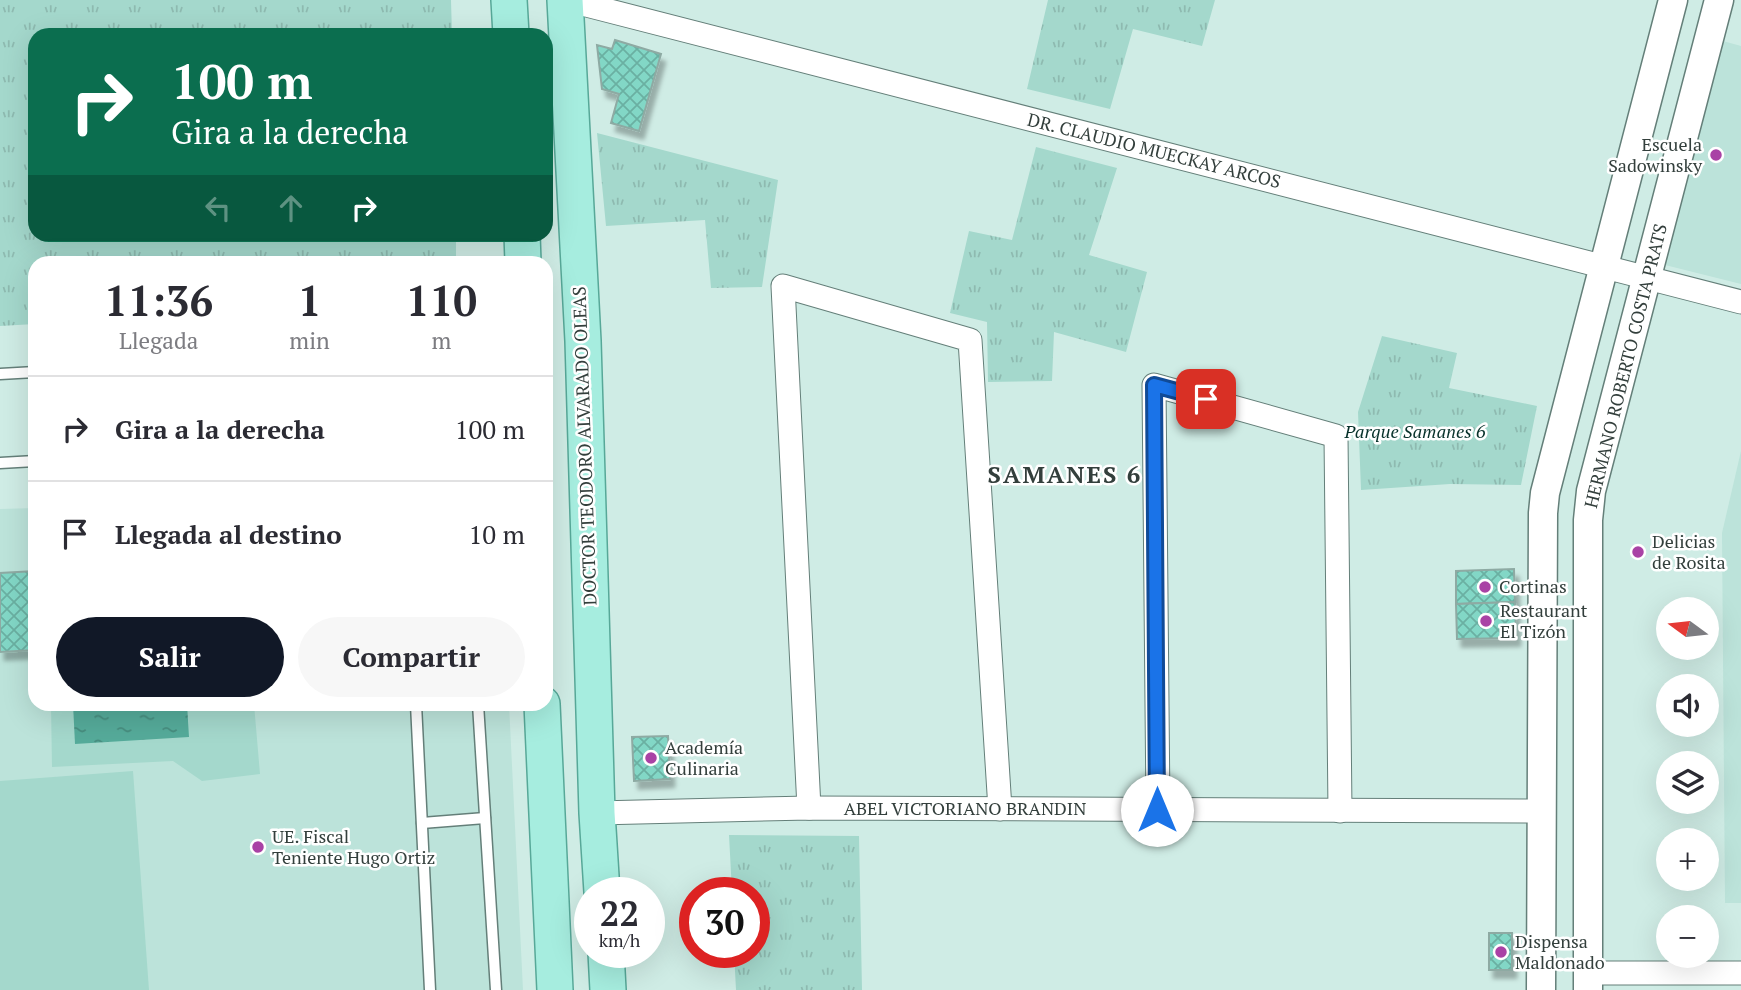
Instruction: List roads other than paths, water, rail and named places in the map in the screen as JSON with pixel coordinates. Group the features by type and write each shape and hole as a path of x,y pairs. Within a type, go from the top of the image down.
{"main road":[{"path":"509,0 510,28"},
{"name":"DOCTOR TEODORO ALVARADO OLEAS","path":"566,0 583,341 601,877"},
{"path":"542,711 555,990"},
{"path":"607,968 608,990"}],"street":[{"name":"DR. CLAUDIO MUECKAY ARCOS","path":"566,0 1741,302"},
{"path":"1541,990 1545,494 1673,0"},
{"name":"HERMANO ROBERTO COSTA PRATS","path":"1588,981 1588,520 1591,491 1719,0"},
{"path":"809,808 783,286 970,340 1000,808"},
{"path":"1157,810 1154,385 1336,436 1340,811"},
{"name":"ABEL VICTORIANO BRANDIN","path":"597,813 809,808 1542,811"},
{"path":"1588,981 1741,973"}],"lane":[{"path":"0,373 28,372"},
{"path":"0,463 28,461"},
{"path":"416,711 430,990"},
{"path":"478,711 496,990"},
{"path":"422,823 485,818"}],"water":[{"path":"73,711 187,711 189,737 75,744"}],"place":[{"name":"Escuela Sadowinsky","path":"1716,155"},
{"name":"Delicias de Rosita","path":"1638,552"},
{"name":"Cortinas","path":"1485,587"},
{"name":"Restaurant El Tizón","path":"1486,621"},
{"name":"Academía Culinaria","path":"651,758"},
{"name":"UE. Fiscal Teniente Hugo Ortiz","path":"258,847"},
{"name":"Dispensa Maldonado","path":"1501,952"}],"district":[{"name":"SAMANES 6","path":"1065,475"}],"park label":[{"name":"Parque Samanes 6","path":"1415,432"}]}
